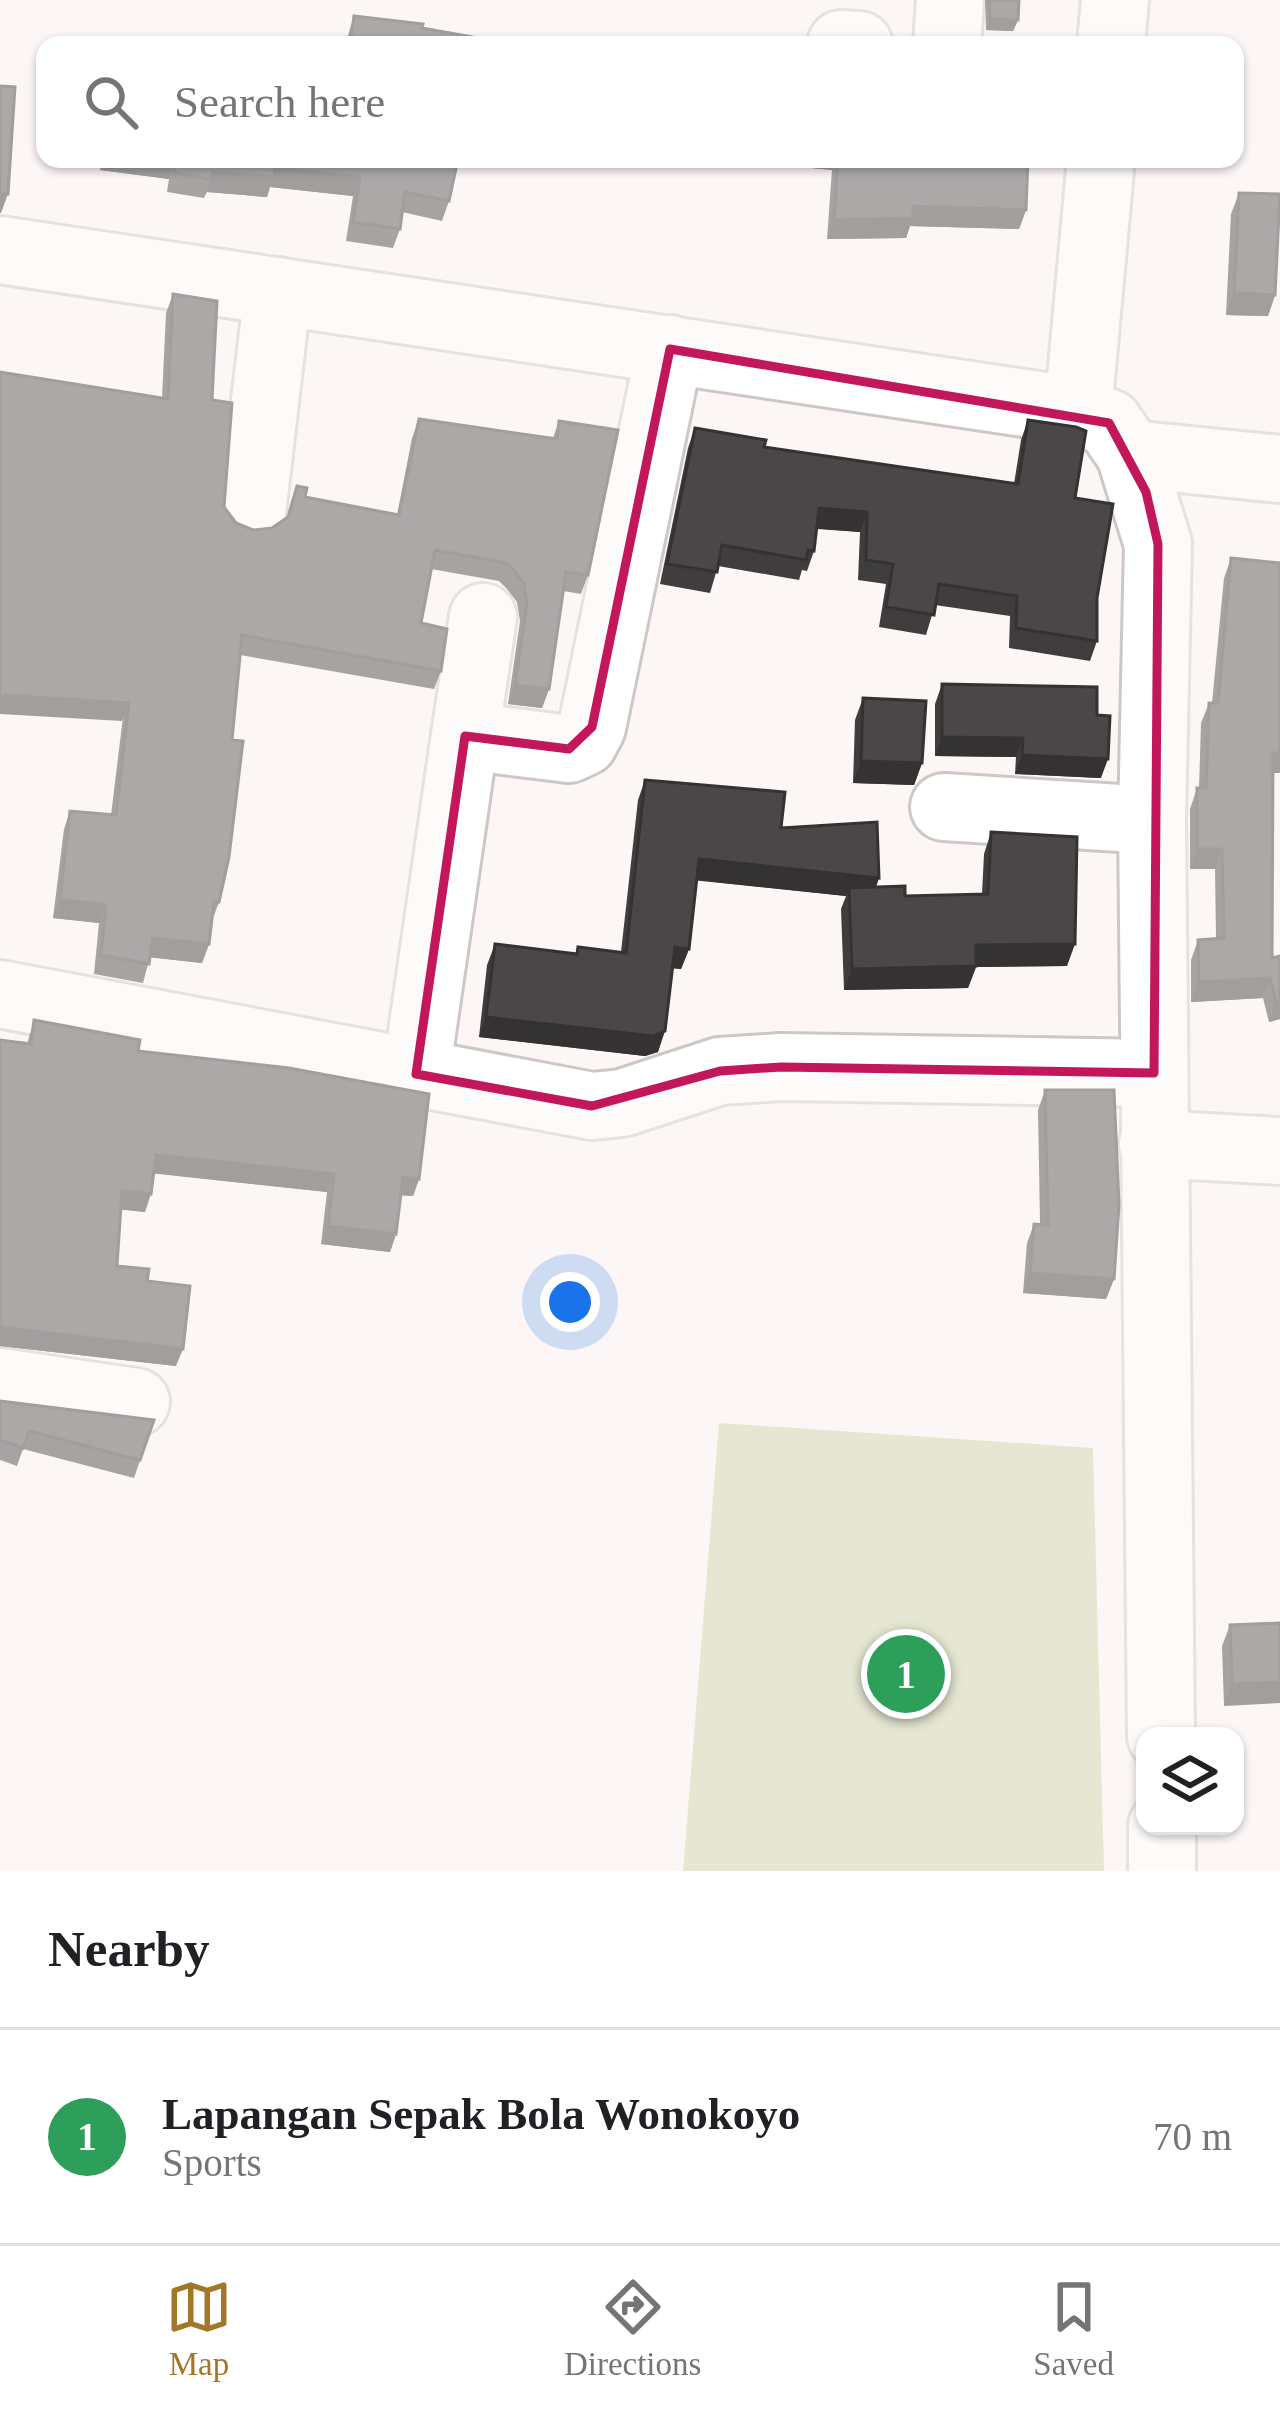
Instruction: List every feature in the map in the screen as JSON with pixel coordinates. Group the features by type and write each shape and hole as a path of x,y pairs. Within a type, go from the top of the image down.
{"street":[{"path":"948,36 950,0"},
{"path":"1112,36 1115,0"},
{"path":"1078,411 1100,168"},
{"path":"0,250 1078,411 1109,423 1130,454 1157,544 1151,820 1161,1727"},
{"path":"252,512 278,291"},
{"path":"466,736 569,749 584,742 592,727 670,349"},
{"path":"1130,454 1280,469"},
{"path":"416,1074 483,617"},
{"path":"944,807 1151,820"},
{"path":"0,994 592,1106 622,1103 721,1071 1154,1073"},
{"path":"1153,1144 1280,1150"},
{"path":"0,1382 136,1402"},
{"path":"1162,1835 1162,1871"}],"highlighted area":[{"path":"670,349 1109,423 1146,492 1158,544 1154,1073 781,1067 720,1071 592,1106 416,1074 465,736 569,749 592,727"}],"green space":[{"path":"719,1423 1093,1448 1104,1871 683,1871"}],"building":[{"path":"989,0 1019,0 1018,20 990,19"},
{"path":"354,16 423,24 422,28 467,36 351,36"},
{"path":"0,86 15,87 8,194 0,194"},
{"path":"175,168 275,168 274,177 213,172 211,179 174,173"},
{"path":"275,168 456,168 449,201 405,192 400,229 353,222 360,177"},
{"path":"837,168 1028,168 1026,210 913,206 913,218 834,220"},
{"path":"1239,193 1280,194 1275,295 1234,293"},
{"path":"173,294 217,301 212,400 232,403 224,507 236,523 253,530 272,528 288,517 297,486 307,488 305,497 399,515 419,419 557,439 559,421 618,430 588,575 566,572 549,689 515,685 527,603 524,584 514,570 506,563 435,550 421,623 447,629 441,671 242,635 232,740 243,741 229,857 219,902 214,902 209,944 153,938 149,964 101,955 106,905 60,899 70,811 116,815 129,703 0,695 0,372 168,399"},
{"path":"1028,420 1086,431 1075,498 1113,504 1097,598 1097,641 1016,628 1017,596 939,584 934,615 886,607 893,564 866,560 867,512 819,508 814,551 808,550 806,560 722,545 717,572 667,564 695,428 766,440 764,447 1018,484"},
{"path":"1231,558 1280,563 1280,753 1273,753 1272,958 1280,956 1280,1001 1276,1002 1270,978 1199,982 1198,940 1224,938 1222,849 1197,849 1197,788 1206,788 1209,703 1218,703"},
{"path":"942,684 1097,687 1097,715 1110,716 1108,759 1022,755 1023,738 942,737"},
{"path":"863,698 926,701 922,763 861,761"},
{"path":"645,780 785,792 781,828 877,822 879,878 699,859 689,949 675,947 665,1031 653,1036 486,1017 495,944 577,954 578,947 626,953"},
{"path":"991,832 1077,837 1075,944 976,945 976,966 852,969 849,888 905,886 905,896 988,894"},
{"path":"34,1020 140,1040 138,1051 289,1068 429,1094 419,1179 403,1177 396,1234 328,1226 334,1174 156,1155 151,1194 122,1191 117,1266 149,1269 147,1281 190,1286 183,1349 0,1327 0,1040 31,1044"},
{"path":"1045,1090 1114,1090 1119,1205 1114,1279 1030,1273 1034,1224 1048,1225"},
{"path":"0,1401 154,1420 140,1460 29,1431 23,1448 0,1440"},
{"path":"1280,1623 1280,1682 1232,1684 1230,1625"}],"place":[{"name":"Lapangan Sepak Bola Wonokoyo","path":"906,1674"}]}
